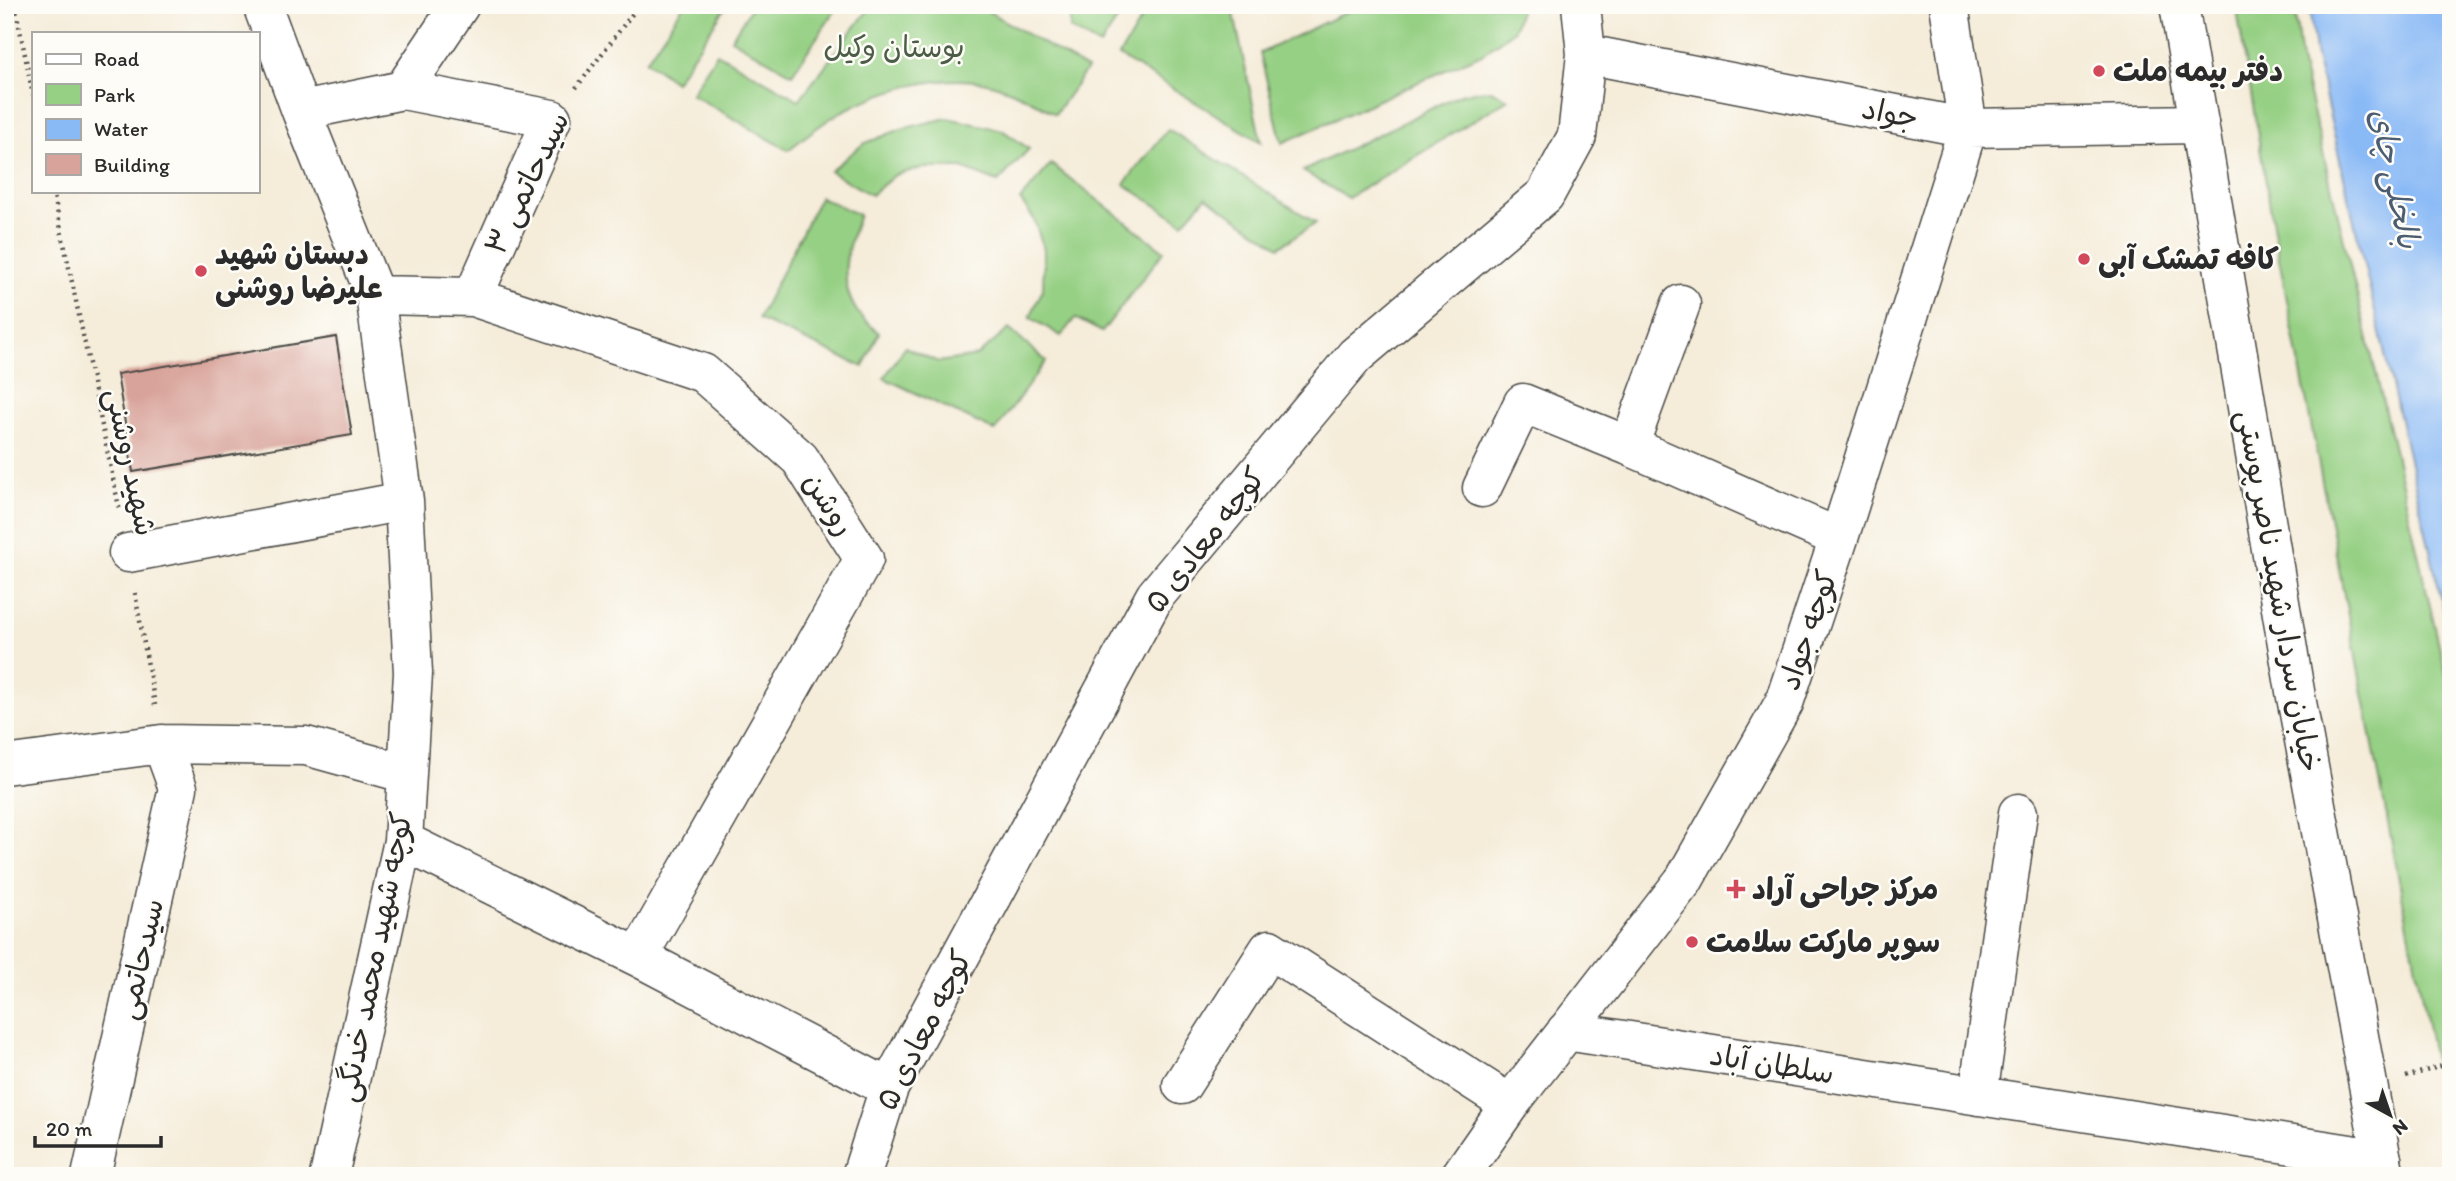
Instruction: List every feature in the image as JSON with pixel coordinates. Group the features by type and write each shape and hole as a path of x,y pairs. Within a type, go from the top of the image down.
{"street":[{"name":"کوچه شهید محمد خدنگی","path":"262,5 301,111 375,295 404,501 413,673 403,841 328,1176"},
{"path":"403,90 460,5"},
{"name":"کوچه معادی ۵","path":"861,1176 890,1088 1155,596 1355,356 1545,195 1577,136 1586,54 1581,5"},
{"name":"کوچه جواد","path":"1460,1176 1510,1104 1684,880 1784,703 1968,128 1949,5"},
{"name":"خیابان سردار شهید ناصر پوستی","path":"2179,5 2296,697 2383,1168"},
{"name":"جواد","path":"1586,54 1968,128 2199,124"},
{"path":"301,111 403,90 552,119"},
{"name":"سیدحاتمی ۳","path":"473,298 552,119"},
{"name":"روشن","path":"375,295 473,298 704,373 800,459 864,559 638,957"},
{"path":"1629,446 1681,304"},
{"path":"1482,488 1523,403 1629,446 1839,538"},
{"path":"128,553 404,501"},
{"path":"5,765 162,744 306,746 407,774"},
{"name":"سیدحاتمی","path":"92,1176 178,789 162,744"},
{"path":"1978,1096 2018,813"},
{"path":"403,841 638,957 890,1088"},
{"path":"1182,1085 1269,949 1510,1104"},
{"name":"سلطان آباد","path":"1566,1031 1978,1096 2383,1168"}],"path":[{"path":"15,5 32,90"},
{"name":"سیدحاتمی ۳","path":"552,119 639,5"},
{"name":"شهید روشنی","path":"53,192 128,553 162,744"}],"green space":[{"path":"684,5 727,5 675,82 646,61"},
{"path":"753,5 839,5 792,74 731,39"},
{"name":"بوستان وکیل","path":"872,5 977,5 1087,69 1055,114 1020,95 992,84 964,80 928,82 891,91 841,112 788,150 691,94 717,53 799,100"},
{"path":"1071,5 1127,5 1100,46 1070,29"},
{"path":"1150,5 1232,5 1261,142 1119,56"},
{"path":"1361,5 1522,5 1513,31 1482,54 1282,143 1260,53"},
{"path":"2236,5 2294,5 2301,61 2451,697 2451,1149 2277,248"},
{"path":"1491,90 1508,99 1348,198 1303,171 1463,93"},
{"path":"947,118 1002,130 1029,149 998,182 962,168 922,168 895,175 871,195 830,171 863,144 901,129"},
{"path":"1168,129 1316,223 1279,247 1206,197 1183,223 1124,184"},
{"path":"1051,164 1164,251 1102,332 1075,318 1061,336 1030,317 1043,289 1044,250 1034,219 1020,200"},
{"path":"820,197 859,215 846,265 848,290 859,314 879,333 863,367 758,319"},
{"path":"1009,329 1046,361 995,431 884,378 905,347 938,362 977,356"}],"water":[{"name":"بالخلی چای","path":"2309,5 2451,5 2451,641 2315,52"}],"building":[{"path":"336,337 352,435 133,472 117,374"}],"place":[{"name":"دفتر بیمه ملت","path":"2099,71"},
{"name":"کافه تمشک آبی","path":"2084,259"},
{"name":"دبستان شهید علیرضا روشنی","path":"201,271"},
{"name":"مرکز جراحی آراد","path":"1736,889"},
{"name":"سوپر مارکت سلامت","path":"1692,942"}]}
